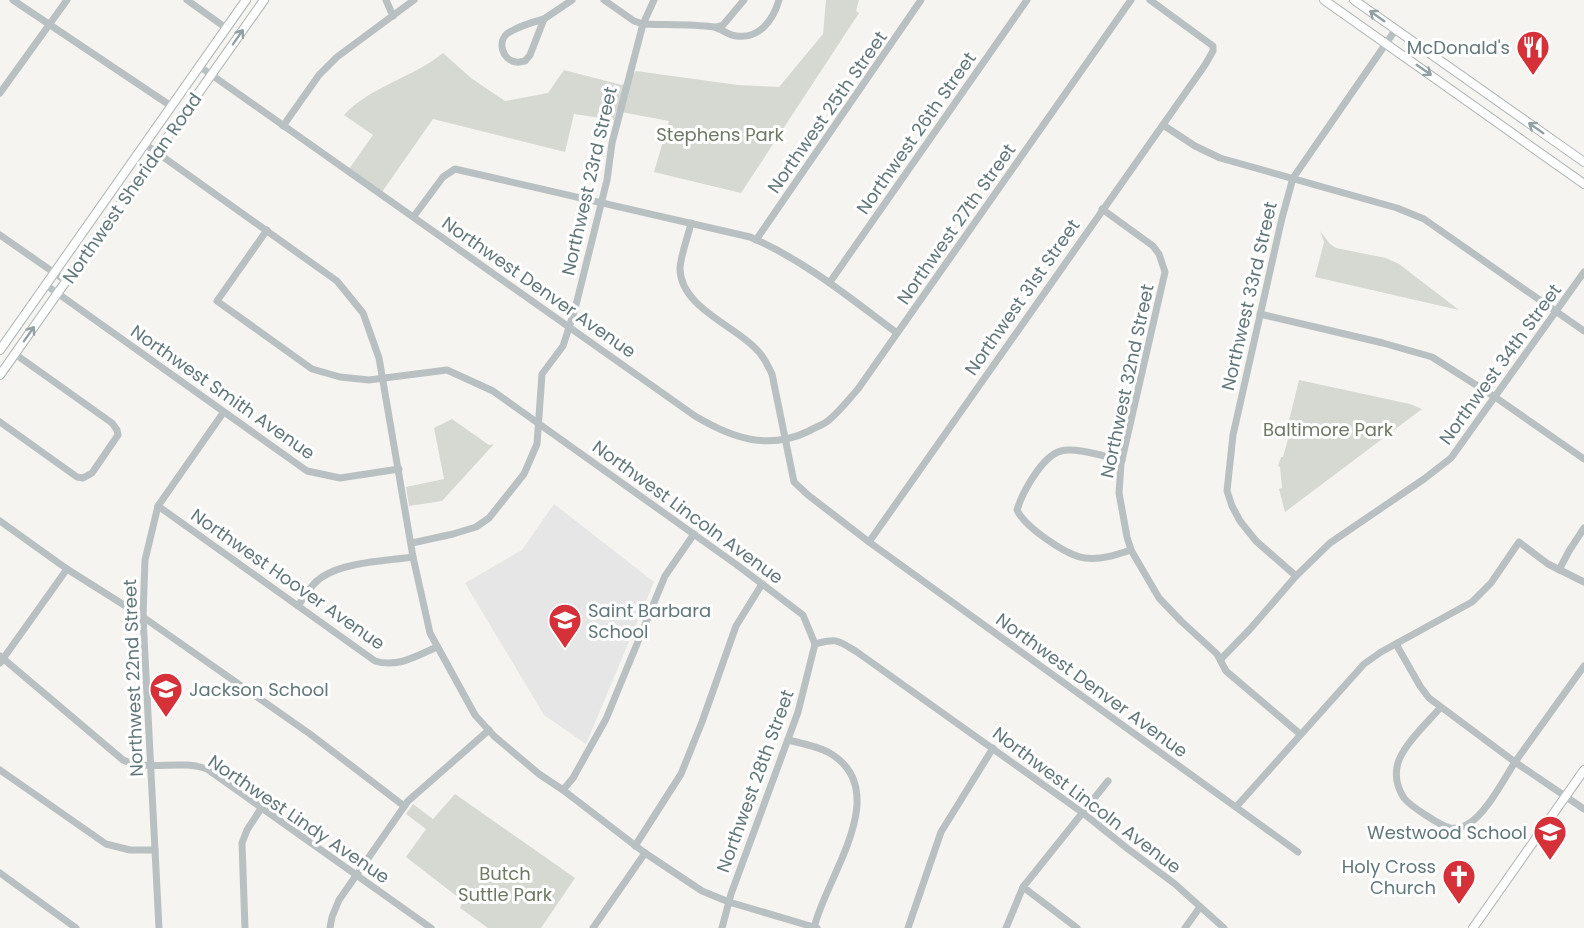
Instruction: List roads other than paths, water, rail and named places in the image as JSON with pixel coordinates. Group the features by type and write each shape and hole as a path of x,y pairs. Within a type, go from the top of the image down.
{"main road":[{"name":"Northwest Sheridan Road","path":"0,349 246,0"},
{"name":"Northwest Sheridan Road","path":"0,375 264,0"},
{"path":"1324,0 1584,184"},
{"path":"1354,0 1584,162"},
{"path":"1473,928 1584,770"}],"street":[{"path":"14,0 171,106"},
{"path":"0,93 66,0"},
{"path":"187,0 226,28"},
{"path":"386,0 393,16"},
{"path":"283,126 319,75 337,57 414,0"},
{"path":"544,19 530,55 525,61 515,62 508,58 501,45 508,33 544,19 572,0"},
{"path":"604,0 634,21 643,24 716,27 723,25 744,0"},
{"name":"Northwest 23rd Street","path":"412,543 476,527 489,518 524,474 537,444 542,374 562,346 569,327 607,180 612,143 643,24 654,0"},
{"path":"716,27 736,36 753,34 764,28 770,21 779,0"},
{"name":"Northwest 25th Street","path":"756,240 921,0"},
{"name":"Northwest 26th Street","path":"830,282 1027,0"},
{"name":"Northwest 27th Street","path":"784,440 801,435 828,421 858,389 1131,0"},
{"name":"Northwest 31st Street","path":"869,542 1213,51 1211,44 1150,0"},
{"name":"Northwest 33rd Street","path":"1296,576 1256,541 1240,521 1227,491 1233,435 1281,218 1293,178 1396,29"},
{"name":"Northwest Denver Avenue","path":"199,66 713,427 733,435 765,442 784,440"},
{"path":"1163,124 1195,146 1220,158 1397,208 1424,219 1584,331"},
{"path":"145,144 337,281 363,313 379,358 413,557 430,633 475,715 489,730 539,774 635,846 702,891 729,902 815,928 819,909 840,867 856,817 856,793 850,772 842,763 827,752 788,740"},
{"path":"414,216 443,177 455,169 691,223 756,240 779,249 830,282 897,333"},
{"name":"Northwest 32nd Street","path":"1102,209 1153,246 1159,254 1165,272 1122,460 1119,493 1131,550 1159,598 1221,659 1226,671 1300,734"},
{"path":"691,223 680,267 686,292 695,302 754,346 765,359 772,374 794,482 869,542"},
{"name":"Northwest Lincoln Avenue","path":"267,230 217,300 312,369 340,377 369,380 447,370 493,391 694,534 803,615 815,644 838,640 1083,813 1175,884 1224,928"},
{"path":"0,235 66,281"},
{"name":"Northwest 34th Street","path":"1221,659 1296,576 1330,543 1443,465 1466,439 1584,273"},
{"name":"Northwest Smith Avenue","path":"46,285 307,471 340,478 399,469"},
{"path":"1260,314 1432,357 1495,397 1584,459"},
{"path":"0,422 77,477 88,477 118,435 112,423 15,354"},
{"name":"Northwest 22nd Street","path":"159,928 143,617 145,560 159,506 223,412"},
{"path":"1122,460 1069,450 1059,451 1035,474 1017,510 1020,518 1036,534 1084,558 1111,557 1131,550"},
{"name":"Northwest Hoover Avenue","path":"159,506 375,661 397,664 437,647"},
{"path":"0,521 67,569 143,617 310,734 404,806"},
{"path":"1559,570 1584,528"},
{"path":"563,790 573,778 606,720 666,576 694,534"},
{"name":"Northwest Denver Avenue","path":"869,542 1298,852"},
{"path":"1236,807 1364,664 1472,602 1482,593 1519,542 1548,564 1584,582"},
{"path":"298,606 312,585 339,568 413,557"},
{"path":"1,659 67,569"},
{"path":"635,846 681,774 736,626 762,584"},
{"name":"Northwest 28th Street","path":"722,928 729,902 798,712 815,644"},
{"path":"1396,644 1420,686 1440,708 1584,809"},
{"name":"Northwest Lindy Avenue","path":"1,659 116,755 132,764 185,764 207,769 430,928"},
{"path":"1440,708 1401,754 1396,782 1404,799 1418,810 1451,828 1462,827 1480,815 1584,666"},
{"path":"330,928 334,908 404,806 489,730"},
{"path":"908,928 941,832 993,748"},
{"path":"0,770 106,844 130,850 155,850"},
{"path":"1006,928 1023,887 1108,781"},
{"path":"245,928 242,843 247,830 262,807"},
{"path":"593,928 645,853"},
{"path":"0,873 76,928"},
{"path":"1023,887 1077,928"},
{"path":"1185,928 1200,907"}],"place":[{"name":"McDonald's","path":"1533,76"},
{"name":"Saint Barbara School","path":"565,649"},
{"name":"Jackson School","path":"166,718"},
{"name":"Westwood School","path":"1550,861"},
{"name":"Holy Cross Church","path":"1459,905"}],"park label":[{"name":"Stephens Park","path":"720,134"},
{"name":"Baltimore Park","path":"1328,429"},
{"name":"Butch Suttle Park","path":"505,883"}]}
